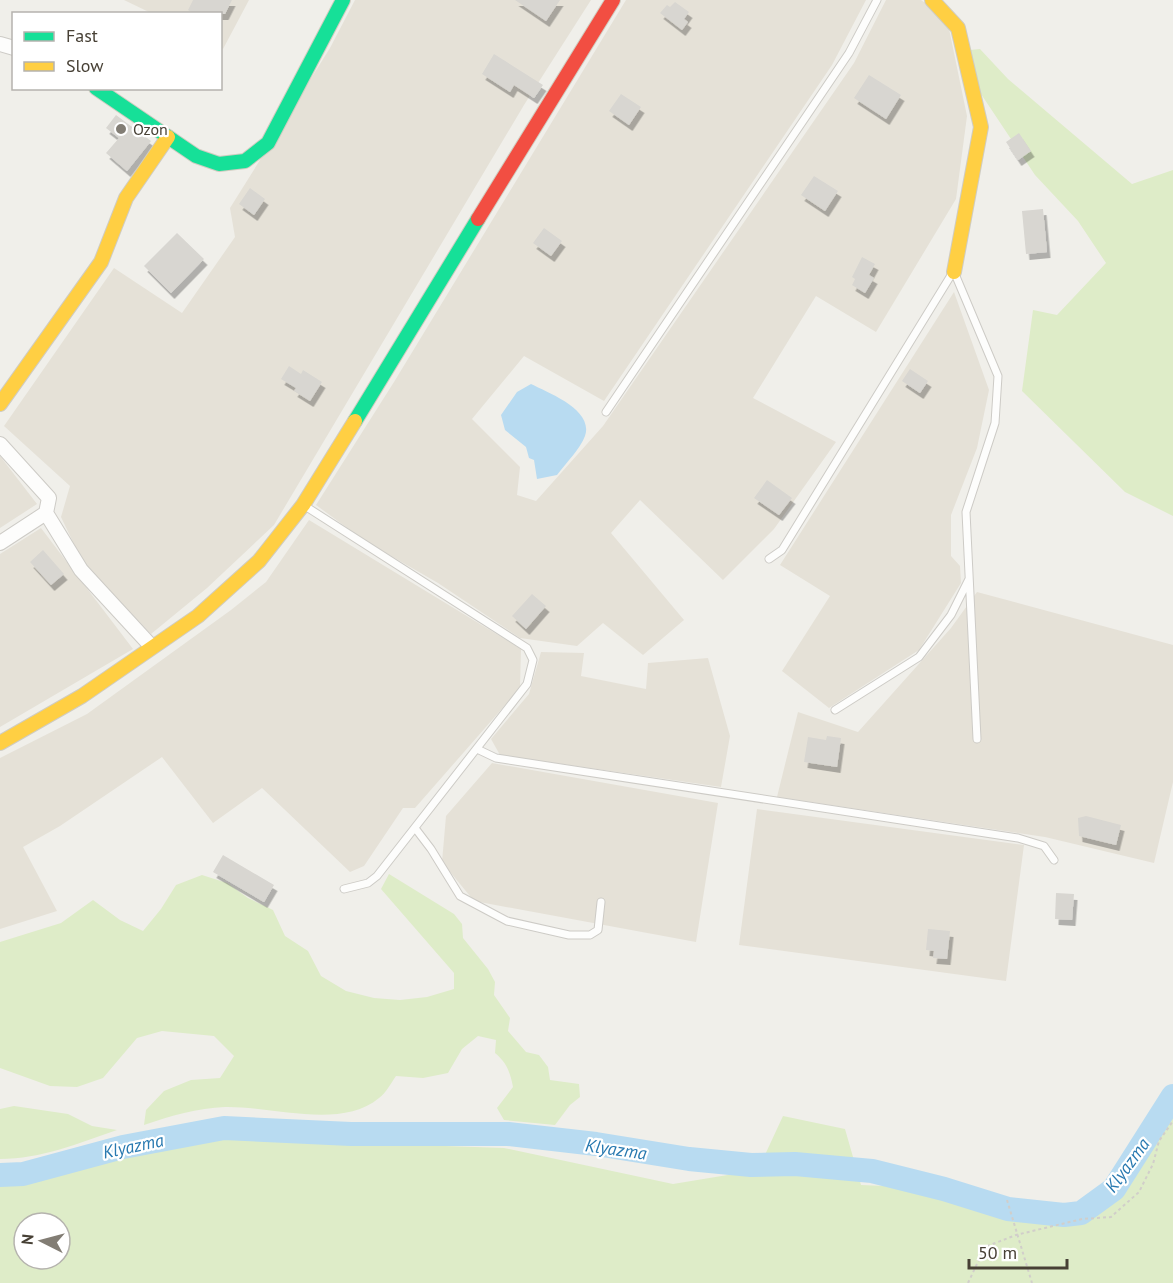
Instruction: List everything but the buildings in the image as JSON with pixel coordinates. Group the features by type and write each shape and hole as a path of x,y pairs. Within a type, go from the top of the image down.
{"street":[{"path":"99,90 196,156 219,164 245,161 268,143 343,0"},
{"path":"0,743 82,696 151,646 198,616 259,561 303,505 613,0"},
{"path":"932,0 958,28 981,127 954,272"},
{"path":"0,404 101,262 126,198 168,137"},
{"path":"0,444 49,498 46,513 81,570 151,646"},
{"path":"0,543 46,513"}],"lane":[{"path":"606,412 849,53 877,0"},
{"path":"769,559 782,550 954,272"},
{"path":"954,272 998,376 995,423 966,512 977,740"},
{"path":"303,505 527,648 533,660 527,684 377,876 368,883 344,889"},
{"path":"835,710 919,657 951,615 970,577"},
{"path":"477,748 496,758 1018,838 1044,846 1054,860"},
{"path":"415,828 460,896 507,921 569,935 590,935 598,930 601,902"}],"path":[{"path":"968,1283 985,1247 1016,1235 1082,1219 1111,1217 1139,1192 1153,1164 1159,1141 1173,1121"},
{"path":"1007,1200 1032,1283"}],"shaded area":[{"path":"124,0 249,0 223,49 222,12 149,12"},
{"path":"355,0 591,0 524,105 274,525 207,588 151,634 83,563 61,517 70,486 4,426 114,268 182,313 235,237 230,208 330,48"},
{"path":"626,0 866,0 832,65 604,401 524,356 472,419 520,467 517,495 536,501 603,426 854,63 886,0 921,0 947,19 967,116 956,199 876,332 816,296 753,398 836,442 774,529 723,580 640,500 611,533 684,620 643,655 603,623 577,646 520,638 438,583 365,541 316,505 394,382"},
{"path":"954,292 989,390 977,448 951,515 951,556 960,566 961,583 919,650 829,708 782,671 830,596 780,565"},
{"path":"0,456 37,504 0,528"},
{"path":"309,520 521,649 520,688 415,808 403,808 364,866 350,872 262,788 213,823 162,757 60,826 23,847 57,911 0,929 0,758 87,714 231,610 266,582"},
{"path":"41,528 133,649 0,727 0,554"},
{"path":"977,592 1173,645 1173,782 1154,863 1045,837 777,797 798,712 858,732 951,628"},
{"path":"541,652 584,653 581,676 646,689 648,663 708,658 730,736 721,787 500,755 491,739 529,694"},
{"path":"492,763 718,803 696,942 474,901 442,862 446,816"},
{"path":"757,809 1024,845 1006,981 739,945"}],"green space":[{"path":"980,49 1008,79 1132,184 1173,170 1173,516 1125,492 1022,391 1033,310 1057,315 1106,263 1078,221 1035,175 979,91 970,50"},
{"path":"389,874 454,914 462,924 463,938 488,969 495,982 494,995 510,1018 508,1031 526,1052 539,1055 548,1067 550,1080 579,1084 580,1097 570,1105 555,1125 504,1120 497,1108 513,1087 511,1077 505,1064 495,1053 496,1040 478,1036 462,1049 448,1073 423,1078 396,1076 382,1096 363,1108 326,1115 225,1107 184,1113 144,1125 146,1110 164,1091 191,1080 220,1078 234,1056 214,1036 162,1031 137,1038 103,1078 77,1087 50,1086 0,1068 0,942 61,923 93,900 120,920 143,931 161,909 176,885 202,875 227,883 248,898 273,910 285,936 308,951 321,976 346,991 374,998 400,1000 427,997 454,989 454,973 381,889"},
{"path":"14,1106 68,1114 92,1126 117,1130 45,1153 0,1159 0,1109"},
{"path":"1173,1108 1173,1283 0,1283 0,1183 37,1178 137,1151 214,1138 504,1148 673,1184 758,1170 783,1116 845,1129 861,1185 908,1187 1022,1219 1082,1219 1137,1159"}],"water":[{"path":"531,384 577,410 586,427 580,446 557,475 537,479 534,460 529,458 526,447 505,430 501,415 517,392"}],"waterway":[{"name":"Klyazma","path":"0,1175 23,1174 123,1147 224,1128 351,1134 508,1134 596,1144 689,1159 751,1165 795,1164 872,1171 944,1189 1008,1209 1064,1215 1081,1213 1114,1189 1173,1096"}],"traffic: fast":[{"path":"99,90 196,156 219,164 245,161 268,143 343,0"},
{"path":"355,421 478,219"}],"traffic: slow":[{"path":"932,0 958,28 981,127 954,272"},
{"path":"0,404 101,262 126,198 168,137"},
{"path":"0,743 82,696 198,616 259,561 303,505 355,421"}],"traffic: jam":[{"path":"478,219 613,0"}],"place":[{"name":"Ozon","path":"121,129"}]}
